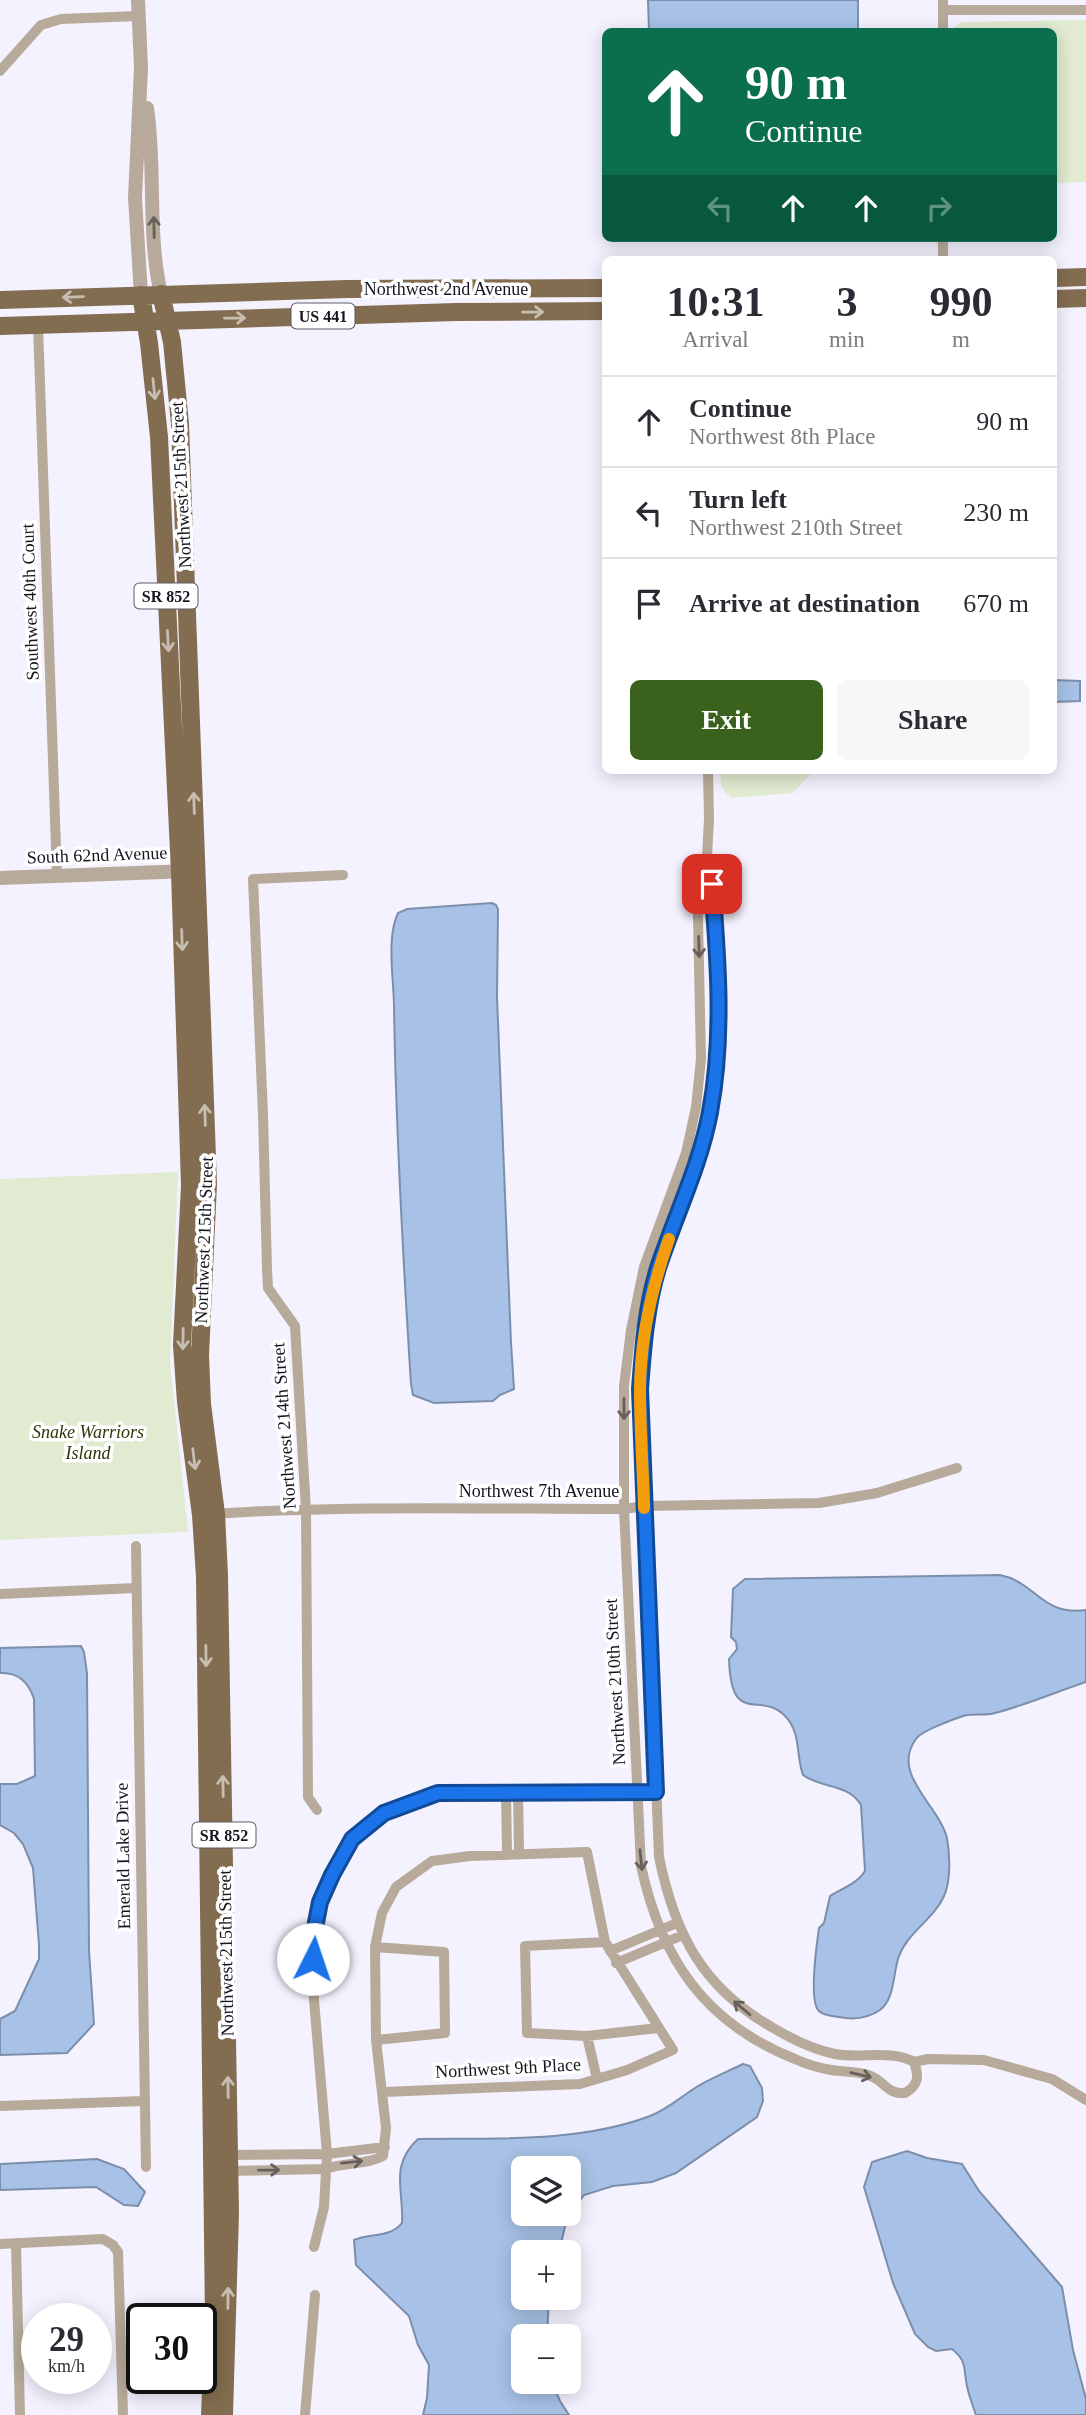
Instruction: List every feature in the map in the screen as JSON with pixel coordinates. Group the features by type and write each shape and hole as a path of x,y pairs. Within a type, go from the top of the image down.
{"main road":[{"path":"1057,278 1086,277"},
{"name":"Northwest 2nd Avenue","path":"162,294 347,289 602,288"},
{"name":"US 441","path":"0,300 162,294"},
{"name":"Northwest 215th Street","path":"162,294 178,405 184,552 190,1186 182,1345 186,1402 219,1575 221,2163 210,2415"},
{"name":"Northwest 215th Street","path":"141,295 159,437 164,552 188,872"},
{"path":"1057,299 1086,298"},
{"name":"Northwest 2nd Avenue","path":"167,321 602,311"},
{"name":"US 441","path":"0,326 167,321"},
{"path":"164,552 184,552"},
{"name":"Northwest 215th Street","path":"221,2163 229,2264 224,2415"}],"street":[{"name":"Northwest 215th Street","path":"138,0 141,68 135,198 141,295"},
{"path":"943,28 943,5 1086,10"},
{"path":"0,71 41,25 61,19 139,16"},
{"name":"Northwest 215th Street","path":"141,68 152,143 155,269 162,294"},
{"path":"478,290 479,313"},
{"name":"Southwest 40th Court","path":"38,325 57,877"},
{"name":"Northwest 210th Street","path":"707,857 697,873 701,1059 696,1107 685,1153 644,1267 631,1331 624,1386 624,1509 641,1866 649,1904 666,1943 686,1978 718,2012 769,2047 795,2059 829,2070 868,2075 888,2090 905,2093 916,2082 918,2074 914,2062 890,2056 833,2054 784,2034 754,2017 722,1990 705,1971 677,1923 667,1896 660,1857 640,1389 645,1333 658,1270 699,1156 710,1112 716,1065 718,1009 711,867 707,857 708,774"},
{"name":"South 62nd Avenue","path":"0,878 188,872"},
{"name":"Northwest 214th Street","path":"317,1810 308,1797 306,1510 295,1326 268,1288 253,879 343,875"},
{"name":"Northwest 7th Avenue","path":"208,1514 306,1510 624,1509 644,1506 819,1503 877,1493 957,1468"},
{"name":"Emerald Lake Drive","path":"136,1546 146,2167"},
{"path":"0,1594 136,1588"},
{"path":"512,1791 519,1853"},
{"path":"507,1854 512,1791"},
{"path":"314,2247 324,2207 327,2154 314,2000 313,1938 320,1902 352,1839 384,1813 438,1793 656,1792"},
{"path":"221,2163 326,2169 383,2156 386,2128 376,2040 375,1947 382,1913 396,1887 432,1861 519,1853 587,1852 607,1947 658,2028 587,2036 527,2033 525,1946 607,1947 677,1923"},
{"path":"616,1963 683,1935"},
{"path":"375,1947 444,1952 445,2033 376,2040"},
{"name":"Northwest 9th Place","path":"384,2092 580,2084 627,2070 673,2050 658,2028"},
{"path":"587,2036 597,2079"},
{"path":"914,2062 928,2059 984,2060 1052,2079 1086,2099"},
{"path":"0,2106 144,2101"},
{"path":"221,2163 385,2147"},
{"path":"0,2244 103,2239 118,2252 122,2415"},
{"path":"16,2243 20,2415"},
{"path":"305,2415 315,2295"}],"green space":[{"path":"1086,20 1086,182 1057,183 1057,28 953,28 961,22"},
{"path":"720,774 811,774 793,793 731,798 721,787"},
{"name":"Snake Warriors Island","path":"178,1172 170,1363 188,1532 0,1540 0,1179"}],"water":[{"path":"648,0 858,0 858,28 649,28"},
{"path":"1057,680 1080,681 1080,701 1057,702"},
{"path":"492,903 498,909 497,997 514,1389 493,1401 434,1403 413,1395 411,1384 398,1149 392,934 398,913 407,909"},
{"path":"1000,1575 1022,1584 1059,1608 1071,1611 1086,1610 1086,1682 995,1713 963,1716 931,1729 916,1739 910,1752 912,1777 947,1838 949,1868 944,1896 934,1912 903,1947 891,1992 880,2010 860,2018 823,2014 816,2005 814,1996 819,1928 824,1923 830,1896 854,1882 865,1871 861,1805 849,1793 803,1775 794,1730 786,1717 776,1709 741,1701 735,1694 729,1659 737,1649 736,1642 731,1637 733,1589 745,1579"},
{"path":"81,1646 87,1673 89,1951 94,2024 67,2053 0,2055 0,2019 15,2011 39,1959 39,1945 33,1868 23,1844 14,1833 0,1825 0,1784 17,1784 35,1776 34,1699 22,1680 12,1674 0,1673 0,1648"},
{"path":"743,2064 750,2066 762,2088 763,2101 757,2117 676,2173 652,2182 613,2186 584,2195 581,2199 581,2156 511,2156 511,2226 565,2226 562,2240 511,2240 511,2310 548,2310 548,2324 511,2324 511,2394 557,2394 569,2415 423,2415 429,2365 418,2345 409,2316 356,2265 354,2240 392,2231 402,2223 400,2179 409,2149 418,2139 565,2135 623,2125 668,2107 701,2084"},
{"path":"907,2151 927,2158 962,2164 979,2191 1062,2287 1073,2350 1086,2399 1086,2415 976,2415 961,2358 952,2349 936,2351 928,2347 915,2334 893,2283 864,2187 872,2162"},
{"path":"97,2159 124,2169 145,2192 138,2206 124,2205 96,2187 0,2190 0,2164"}],"slow traffic":[{"path":"644,1508 640,1389 642,1363 645,1333 658,1270 669,1239"}],"route":[{"path":"313,1959 313,1938 320,1902 332,1875 352,1839 384,1813 438,1793 656,1792 640,1389 645,1333 658,1270 699,1156 710,1112 716,1065 718,1009 712,884"}]}
